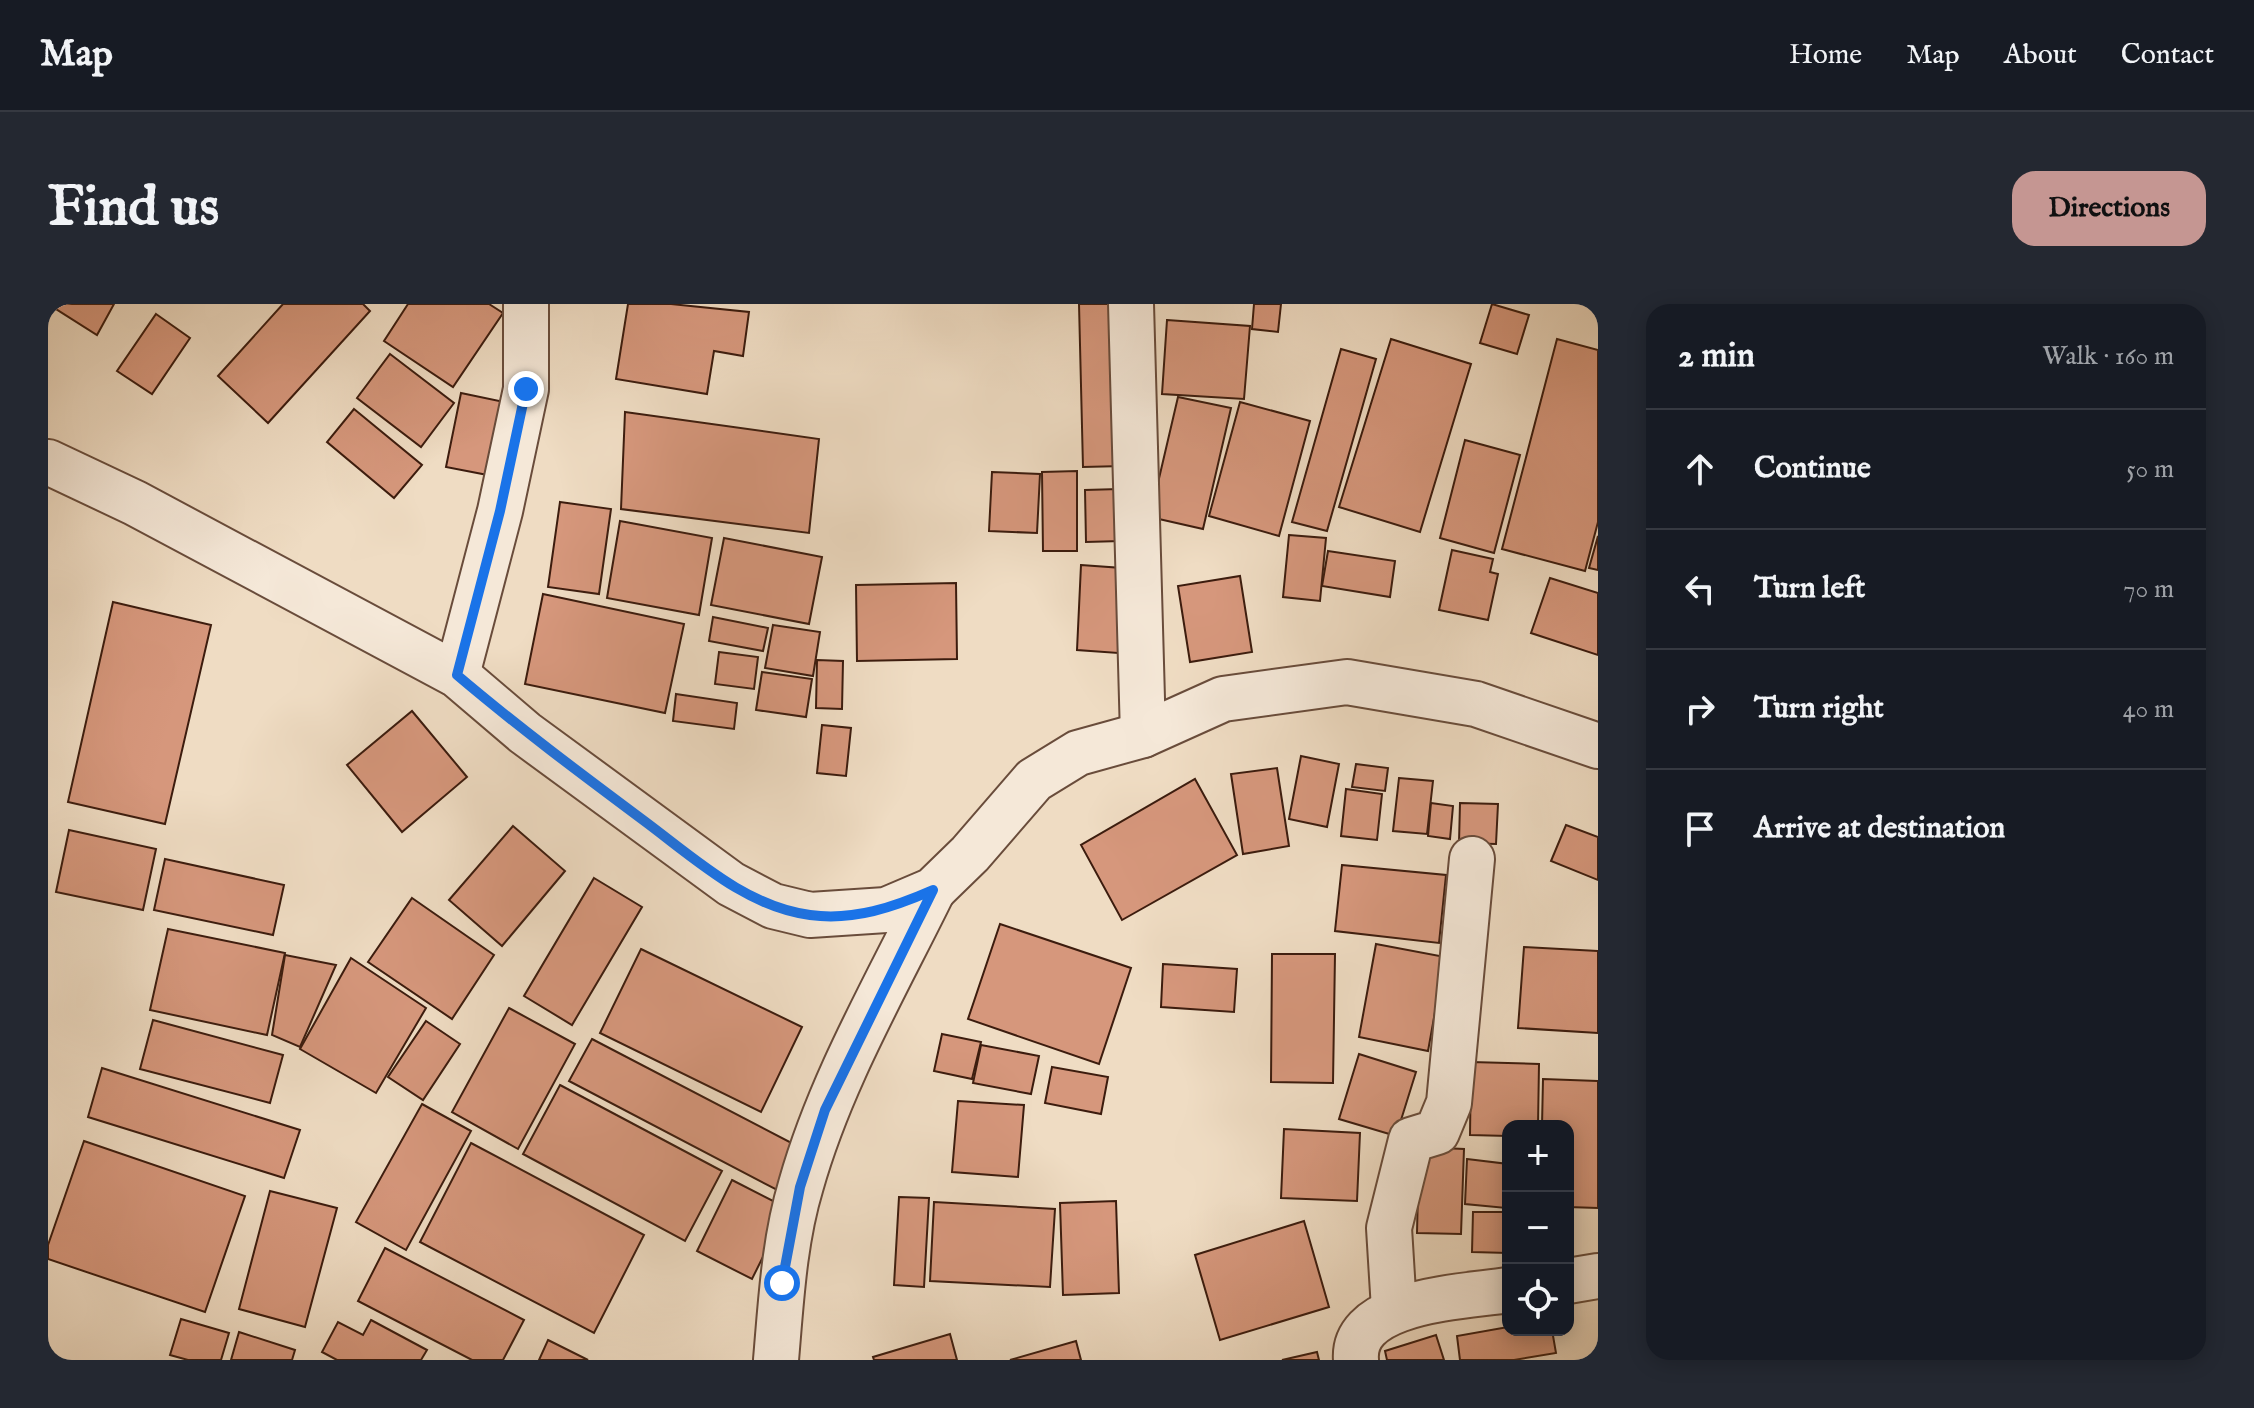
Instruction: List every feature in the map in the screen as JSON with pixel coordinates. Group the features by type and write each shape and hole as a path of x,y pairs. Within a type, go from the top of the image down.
{"street":[{"path":"457,675 500,511 526,389 526,304"},
{"path":"1131,304 1143,735"},
{"path":"49,473 135,503 457,675 525,733 731,884 773,906 810,915 849,915 886,910 933,890"},
{"path":"776,1360 782,1283 800,1187 832,1097 933,890 970,854 1034,780 1078,753 1143,735 1223,699 1347,682 1476,704 1598,746"},
{"path":"1394,1309 1389,1228 1411,1140 1437,1132 1449,1103 1472,859"},
{"path":"1574,1280 1598,1276"},
{"path":"1356,1360 1355,1352 1364,1329 1394,1309 1502,1291"}],"building":[{"path":"48,304 114,304 97,335"},
{"path":"283,304 363,304 370,311 268,423 218,376"},
{"path":"408,304 489,304 503,313 453,387 384,341"},
{"path":"628,304 671,304 749,312 743,356 714,351 707,394 616,379"},
{"path":"1079,304 1118,304 1123,466 1083,467"},
{"path":"1254,304 1281,304 1278,332 1252,329"},
{"path":"1492,304 1529,315 1517,354 1480,343"},
{"path":"156,314 190,338 152,394 117,371"},
{"path":"1167,320 1250,326 1244,399 1162,394"},
{"path":"1391,339 1471,364 1420,532 1339,507"},
{"path":"1557,339 1598,350 1598,522 1585,571 1502,549"},
{"path":"1341,349 1376,359 1327,531 1292,522"},
{"path":"390,354 454,403 421,447 357,398"},
{"path":"461,393 514,404 498,477 446,467"},
{"path":"1178,397 1231,408 1203,529 1150,517"},
{"path":"1240,402 1310,421 1279,536 1209,516"},
{"path":"354,409 422,465 394,498 327,442"},
{"path":"625,412 819,439 809,533 621,509"},
{"path":"1465,440 1520,455 1494,553 1440,538"},
{"path":"1077,471 1077,551 1043,551 1042,472"},
{"path":"992,472 1040,474 1037,533 989,531"},
{"path":"1119,489 1121,541 1086,542 1085,490"},
{"path":"560,502 611,509 599,594 548,587"},
{"path":"620,521 712,538 699,615 607,598"},
{"path":"1289,535 1326,538 1320,601 1283,597"},
{"path":"1598,536 1598,570 1589,568"},
{"path":"724,538 822,557 809,624 711,605"},
{"path":"1452,550 1493,559 1490,572 1498,574 1488,620 1439,610"},
{"path":"1328,551 1395,561 1390,597 1322,586"},
{"path":"1081,565 1122,568 1118,653 1077,650"},
{"path":"1240,576 1252,652 1190,662 1178,586"},
{"path":"1550,578 1598,593 1598,655 1531,633"},
{"path":"956,583 957,659 857,661 856,585"},
{"path":"543,594 684,624 665,713 525,684"},
{"path":"113,602 211,625 165,824 68,802"},
{"path":"713,617 768,628 763,651 709,641"},
{"path":"773,625 820,632 813,676 765,668"},
{"path":"719,652 758,657 754,689 715,684"},
{"path":"817,660 843,661 842,709 816,708"},
{"path":"762,672 812,679 806,717 756,710"},
{"path":"676,694 737,703 734,729 673,721"},
{"path":"412,711 467,777 402,832 347,765"},
{"path":"822,725 851,728 846,776 817,773"},
{"path":"1301,756 1339,764 1327,827 1289,819"},
{"path":"1356,764 1388,768 1385,791 1352,787"},
{"path":"1277,768 1289,846 1243,854 1231,774"},
{"path":"1399,778 1433,781 1427,834 1393,831"},
{"path":"1195,779 1237,855 1122,920 1081,845"},
{"path":"1346,789 1382,794 1377,840 1341,836"},
{"path":"1431,803 1453,806 1450,839 1428,836"},
{"path":"1460,803 1498,804 1496,844 1459,843"},
{"path":"1566,825 1598,837 1598,880 1551,861"},
{"path":"513,826 565,871 502,946 449,900"},
{"path":"69,830 156,849 143,910 56,892"},
{"path":"165,859 284,885 273,935 154,910"},
{"path":"1342,865 1446,875 1439,943 1335,931"},
{"path":"594,878 642,907 572,1025 524,996"},
{"path":"412,898 494,955 452,1019 368,962"},
{"path":"1000,924 1131,968 1099,1064 968,1019"},
{"path":"168,929 285,953 267,1035 150,1010"},
{"path":"1376,944 1445,957 1428,1051 1359,1037"},
{"path":"1524,947 1598,951 1598,1033 1518,1028"},
{"path":"641,949 802,1027 761,1112 600,1033"},
{"path":"1272,954 1335,954 1333,1083 1271,1082"},
{"path":"285,955 336,965 300,1047 272,1035"},
{"path":"351,958 426,1008 376,1093 300,1049"},
{"path":"1163,964 1237,969 1234,1012 1161,1007"},
{"path":"509,1008 575,1044 518,1149 452,1112"},
{"path":"153,1020 283,1055 270,1103 140,1069"},
{"path":"426,1021 460,1044 423,1100 388,1077"},
{"path":"942,1034 981,1042 972,1079 934,1071"},
{"path":"592,1039 805,1150 783,1193 569,1081"},
{"path":"981,1045 1039,1056 1031,1094 973,1083"},
{"path":"1359,1054 1416,1072 1396,1136 1339,1119"},
{"path":"1471,1062 1539,1064 1538,1120 1502,1120 1502,1136 1470,1135"},
{"path":"1052,1067 1108,1077 1101,1114 1045,1103"},
{"path":"102,1068 300,1130 284,1178 88,1117"},
{"path":"1543,1079 1598,1081 1598,1208 1574,1207 1574,1120 1542,1120"},
{"path":"560,1085 722,1171 685,1241 523,1154"},
{"path":"958,1101 1024,1105 1018,1177 952,1172"},
{"path":"422,1104 471,1131 406,1250 356,1222"},
{"path":"1284,1129 1360,1133 1357,1201 1281,1198"},
{"path":"84,1141 245,1196 205,1312 48,1259 48,1245"},
{"path":"471,1143 644,1235 594,1333 420,1242"},
{"path":"1419,1147 1464,1149 1461,1234 1417,1233"},
{"path":"1467,1159 1502,1163 1502,1208 1465,1204"},
{"path":"732,1180 787,1208 752,1279 697,1251"},
{"path":"270,1191 337,1208 305,1327 239,1309"},
{"path":"899,1197 929,1198 924,1287 894,1285"},
{"path":"1116,1201 1119,1293 1063,1295 1060,1203"},
{"path":"934,1202 1055,1209 1050,1287 930,1281"},
{"path":"1473,1212 1502,1212 1502,1253 1472,1252"},
{"path":"1304,1221 1329,1307 1220,1340 1195,1255"},
{"path":"385,1248 524,1320 503,1360 472,1360 358,1301"},
{"path":"181,1319 229,1333 221,1360 188,1360 170,1355"},
{"path":"371,1320 427,1350 421,1360 337,1360 322,1352 338,1322 363,1335"},
{"path":"1502,1328 1502,1336 1553,1336 1556,1353 1514,1360 1460,1360 1457,1336"},
{"path":"239,1332 295,1350 292,1360 231,1360"},
{"path":"950,1334 957,1360 874,1360 873,1357"},
{"path":"1436,1335 1444,1360 1387,1360 1385,1351"},
{"path":"548,1340 588,1360 539,1360"},
{"path":"1076,1341 1081,1360 1010,1360"},
{"path":"1317,1352 1319,1360 1282,1360"}],"route":[{"path":"526,389 500,511 457,675 525,733 731,884 773,906 810,915 849,915 886,910 933,890 825,1110 800,1187 782,1283"}]}
